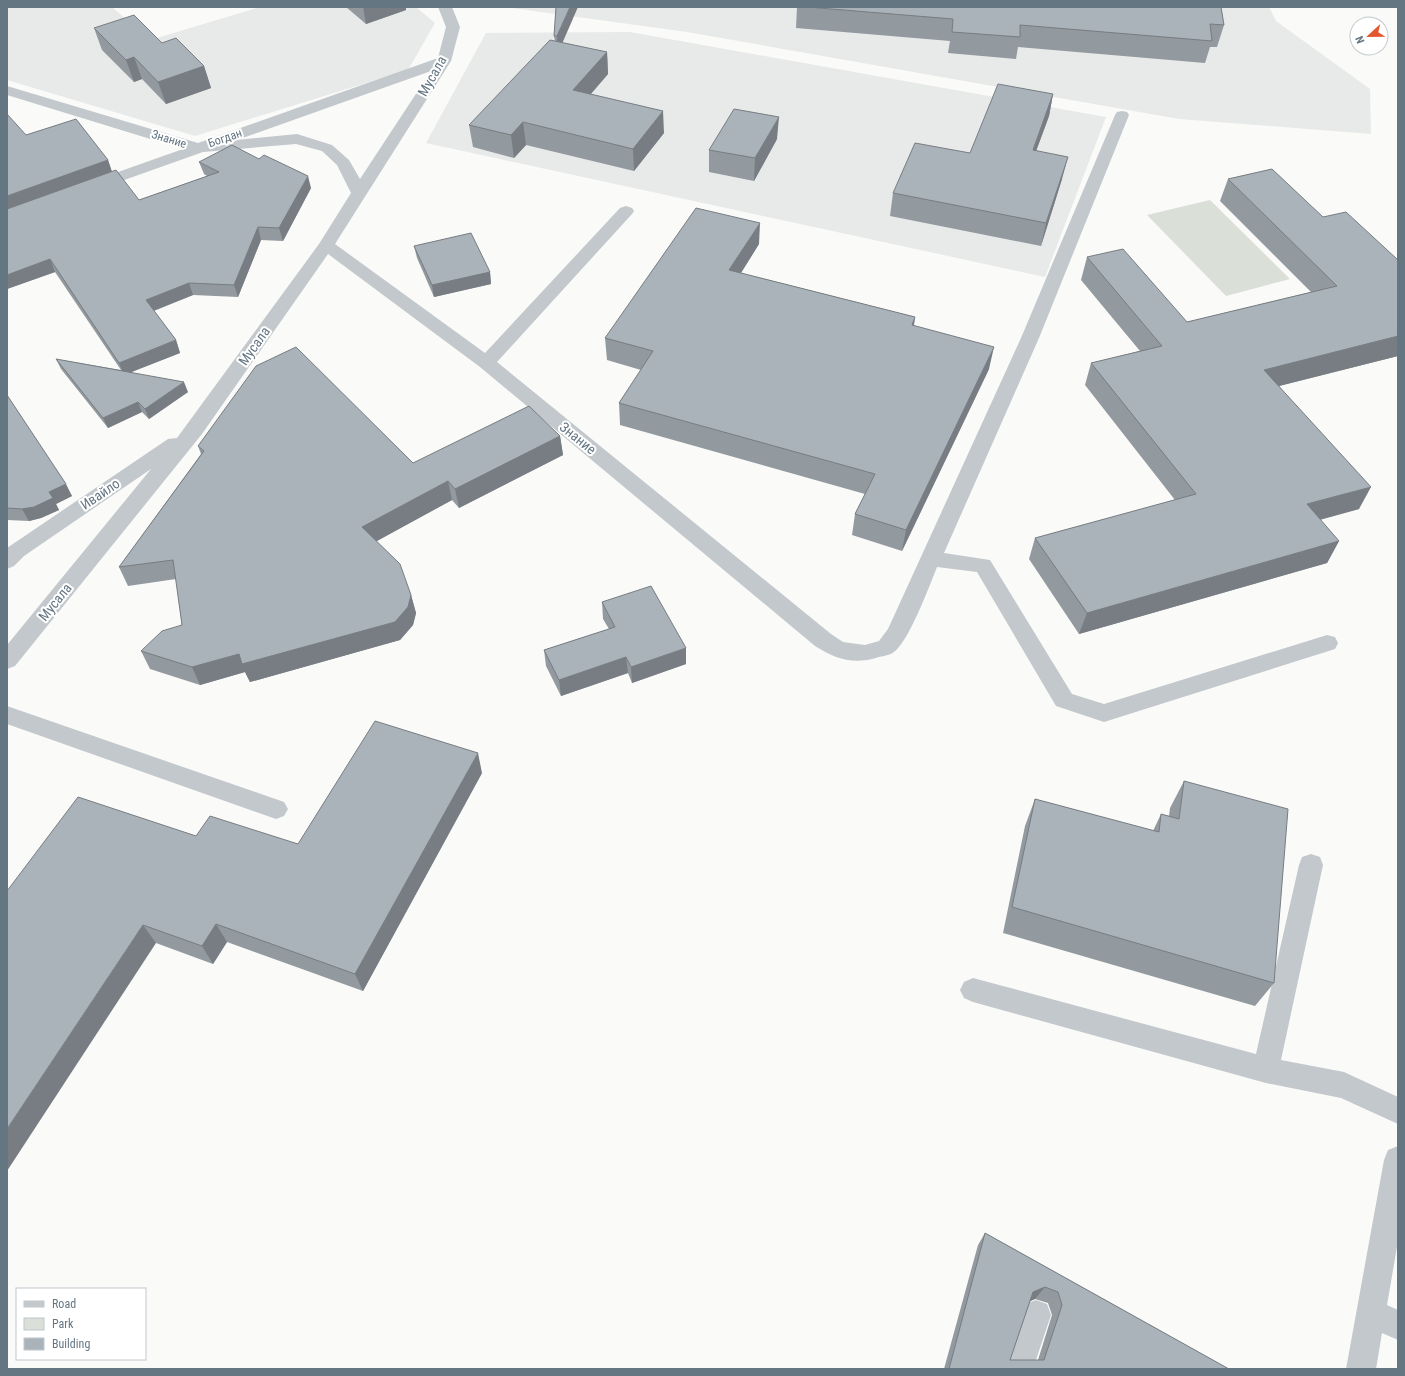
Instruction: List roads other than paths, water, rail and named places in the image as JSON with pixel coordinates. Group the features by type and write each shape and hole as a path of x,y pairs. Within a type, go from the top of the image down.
{"street":[{"name":"Мусала","path":"7,660 196,429 326,245 444,61 453,27 445,7"},
{"name":"Богдан","path":"80,191 444,61"},
{"name":"Знание","path":"7,90 197,148 297,139 312,143 327,148 344,163 360,194"},
{"name":"Знание","path":"326,245 486,363 823,640 840,650 865,653 886,647 897,634 1030,338 1122,115"},
{"path":"486,363 626,211"},
{"name":"Ивайло","path":"10,550 196,429"},
{"path":"930,559 983,565 1064,700 1104,713 1327,643"},
{"path":"7,715 276,809"},
{"path":"1266,1070 1311,864"},
{"path":"973,990 1266,1070 1344,1085 1398,1111"},
{"path":"1361,1369 1398,1160"},
{"path":"1370,1313 1398,1325"},
{"path":"1018,1369 1036,1315"}]}
